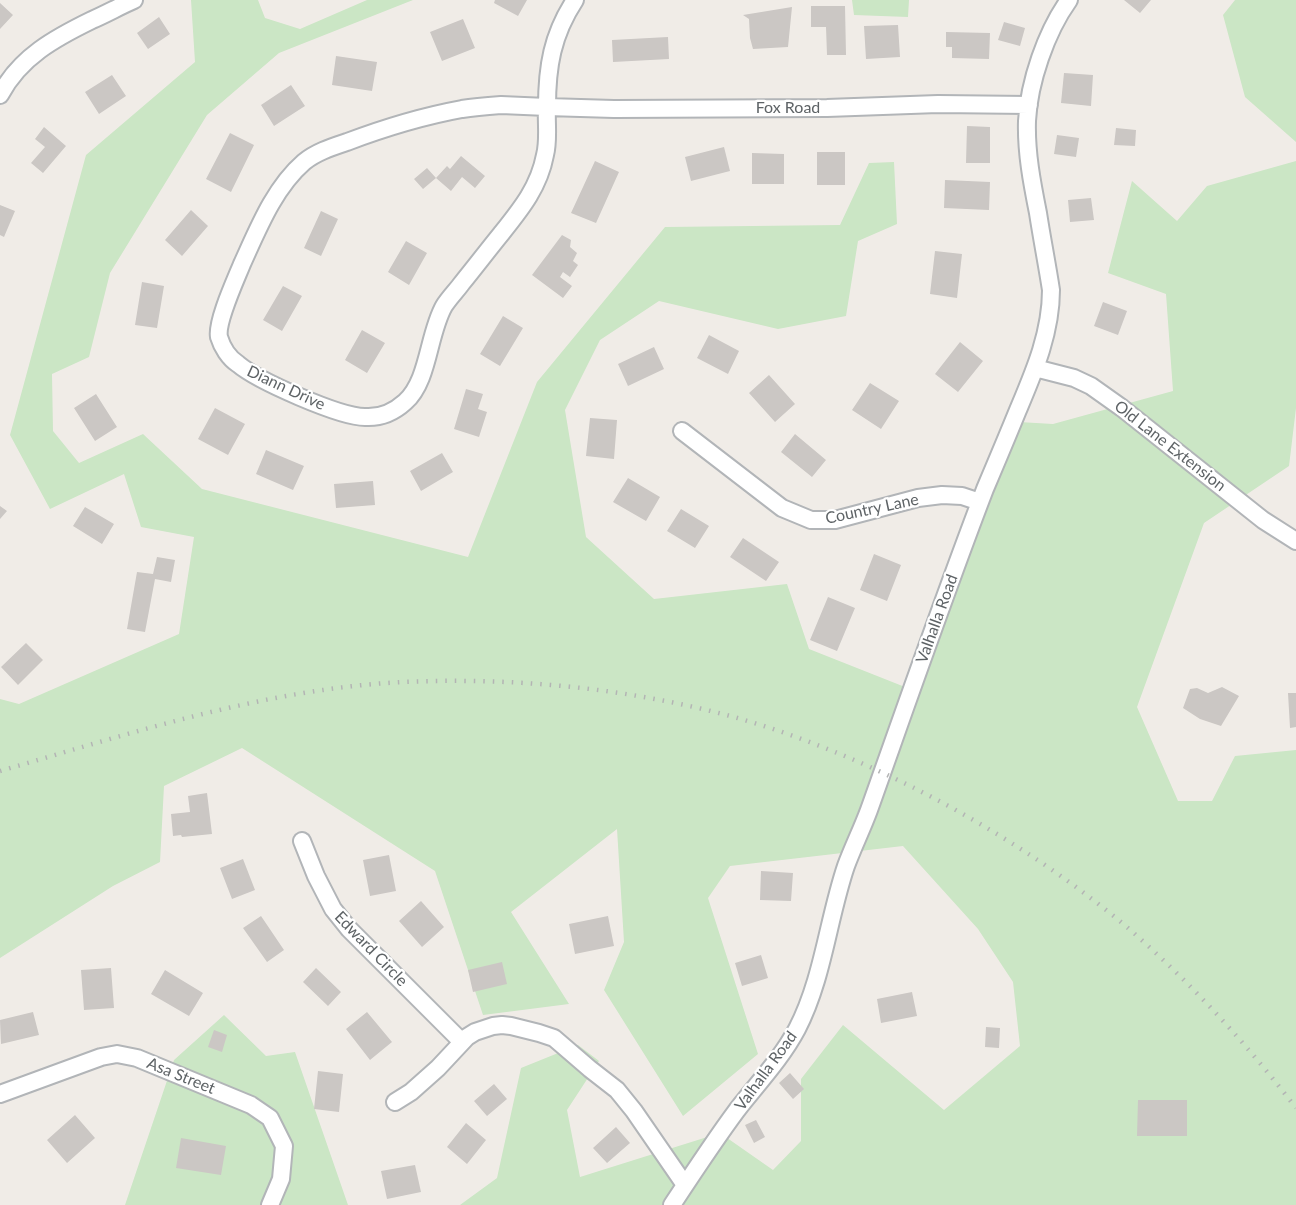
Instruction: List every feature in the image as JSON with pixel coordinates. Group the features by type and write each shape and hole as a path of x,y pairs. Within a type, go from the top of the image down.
{"street":[{"path":"0,94 13,74 41,48 134,0"},
{"name":"Diann Drive","path":"547,107 501,105 462,109 367,134 318,152 303,163 277,193 253,240 227,300 218,334 226,351 238,365 275,386 328,408 359,417 377,417 403,404 419,382 444,306 527,201 539,176 546,154 549,61 560,25 574,0"},
{"name":"Valhalla Road","path":"672,1205 704,1155 774,1065 804,1014 813,990 846,867 868,814 980,502 1035,368 1048,328 1051,290 1030,172 1027,140 1029,105 1044,47 1069,0"},
{"name":"Fox Road","path":"547,107 614,109 826,108 938,104 1029,105"},
{"name":"Old Lane Extension","path":"1035,368 1074,378 1091,386 1263,520 1296,542"},
{"name":"Country Lane","path":"682,431 782,508 811,520 835,520 918,498 942,495 962,496 980,502"},
{"name":"Edward Circle","path":"302,841 333,909 462,1042"},
{"path":"395,1102 411,1092 438,1068 467,1037 484,1028 512,1026 554,1038 617,1090 685,1185"},
{"name":"Asa Street","path":"0,1094 101,1057 117,1054 137,1058 230,1096 251,1105 270,1118 284,1146 281,1179 270,1205"}],"green space":[{"path":"191,0 258,0 265,18 300,29 367,0 413,0 279,53 207,115 110,273 89,357 52,374 53,431 79,463 143,434 202,489 468,557 537,382 665,227 840,225 869,163 894,162 897,224 858,241 846,316 778,329 659,301 600,340 565,410 586,537 654,599 787,584 809,649 910,689 1019,422 1053,424 1173,391 1166,294 1108,273 1132,181 1177,221 1207,186 1296,161 1296,408 1289,466 1204,523 1137,707 1178,801 1212,801 1235,756 1296,750 1296,1205 460,1205 497,1178 521,1068 578,1045 599,1061 567,1110 580,1177 720,1133 773,1170 801,1141 801,1079 843,1025 944,1110 1020,1046 1013,982 978,929 903,846 730,866 708,898 758,1054 683,1116 604,990 624,942 617,829 511,912 569,1004 483,1015 435,871 242,748 164,786 160,862 113,886 0,958 0,699 19,704 179,634 194,537 141,527 124,474 50,509 10,435 86,155 195,62"},
{"path":"852,0 909,0 908,17 854,15"},
{"path":"1235,0 1296,0 1296,142 1245,97 1223,15"},
{"path":"224,1015 266,1056 295,1052 348,1205 125,1205 174,1060"}],"building":[{"path":"495,0 527,0 518,16 494,3"},
{"path":"1124,0 1151,0 1140,13"},
{"path":"0,3 13,15 0,29"},
{"path":"811,6 845,6 846,55 827,55 826,27 811,27"},
{"path":"792,7 788,47 753,49 749,19 743,15"},
{"path":"159,17 170,34 148,49 137,33"},
{"path":"463,19 475,48 442,61 430,32"},
{"path":"1004,22 1025,28 1020,46 998,40"},
{"path":"898,25 900,57 866,59 864,26"},
{"path":"946,32 990,33 989,59 952,58 952,47 946,47"},
{"path":"668,37 669,59 613,62 612,40"},
{"path":"336,56 377,62 372,91 332,85"},
{"path":"1064,73 1093,75 1091,106 1061,103"},
{"path":"112,75 126,96 99,114 85,92"},
{"path":"291,85 305,106 274,126 261,105"},
{"path":"967,126 990,127 990,163 966,163"},
{"path":"44,127 66,146 43,173 31,163 45,147 35,139"},
{"path":"1116,128 1136,130 1135,146 1114,145"},
{"path":"230,133 254,145 231,192 206,179"},
{"path":"1057,135 1079,138 1076,157 1054,154"},
{"path":"724,147 730,171 691,181 685,157"},
{"path":"817,152 845,152 845,185 817,185"},
{"path":"752,153 784,154 784,184 752,184"},
{"path":"461,156 485,176 475,188 462,177 451,191 436,178 447,166 450,169"},
{"path":"595,161 619,172 596,223 571,213"},
{"path":"427,168 436,178 423,189 414,179"},
{"path":"945,180 990,182 989,210 944,208"},
{"path":"1091,198 1094,220 1070,222 1068,200"},
{"path":"0,205 15,211 4,237 0,235"},
{"path":"191,210 208,226 182,256 165,240"},
{"path":"321,211 338,219 321,256 304,248"},
{"path":"562,235 571,240 570,247 577,253 573,261 578,265 570,277 563,272 560,277 572,286 563,298 532,275"},
{"path":"406,241 427,253 409,285 388,272"},
{"path":"935,251 962,254 957,298 930,294"},
{"path":"142,282 164,286 157,328 135,325"},
{"path":"283,286 302,296 282,331 263,320"},
{"path":"1103,302 1127,311 1118,335 1094,326"},
{"path":"503,316 523,328 500,366 480,354"},
{"path":"362,330 385,343 367,373 345,360"},
{"path":"709,335 739,351 728,374 697,358"},
{"path":"960,342 983,361 958,392 935,374"},
{"path":"654,347 664,369 628,386 618,364"},
{"path":"769,375 795,404 775,422 749,393"},
{"path":"870,383 899,401 881,429 852,410"},
{"path":"466,389 483,394 478,409 487,412 479,437 454,429"},
{"path":"96,394 117,427 95,441 74,408"},
{"path":"215,408 245,424 228,455 198,439"},
{"path":"590,418 617,420 614,459 586,456"},
{"path":"795,434 826,460 812,477 781,452"},
{"path":"266,450 304,466 293,490 256,474"},
{"path":"442,453 453,472 421,491 410,471"},
{"path":"628,478 660,497 646,521 613,502"},
{"path":"373,481 375,505 336,508 334,484"},
{"path":"0,506 7,511 0,519"},
{"path":"85,507 114,524 102,544 73,526"},
{"path":"681,509 709,526 695,548 667,531"},
{"path":"743,538 779,562 766,581 730,557"},
{"path":"874,554 901,565 887,601 860,590"},
{"path":"157,557 175,560 171,582 155,579 145,632 127,629 137,572 153,574"},
{"path":"828,597 855,608 837,651 810,640"},
{"path":"26,643 43,660 18,685 1,667"},
{"path":"1222,687 1239,696 1221,726 1200,719 1183,708 1190,689 1197,688 1208,693"},
{"path":"1288,693 1296,693 1296,727 1290,728"},
{"path":"207,793 212,834 173,836 171,814 190,812 188,796"},
{"path":"389,855 396,891 370,896 363,860"},
{"path":"243,859 255,890 232,899 220,868"},
{"path":"761,871 793,873 791,901 760,900"},
{"path":"421,901 444,927 422,947 399,921"},
{"path":"261,916 284,950 267,962 243,928"},
{"path":"608,916 614,946 575,954 569,924"},
{"path":"761,955 768,978 742,986 735,963"},
{"path":"502,962 507,984 473,992 468,970"},
{"path":"111,968 114,1008 84,1010 81,970"},
{"path":"316,968 341,992 328,1006 303,982"},
{"path":"165,970 203,993 189,1016 151,994"},
{"path":"912,992 917,1016 881,1023 877,999"},
{"path":"33,1012 39,1035 1,1044 0,1020"},
{"path":"367,1012 392,1042 370,1060 346,1029"},
{"path":"986,1027 1000,1028 999,1048 985,1047"},
{"path":"214,1030 227,1035 222,1052 208,1047"},
{"path":"318,1071 343,1074 339,1112 314,1109"},
{"path":"790,1073 804,1089 793,1099 779,1083"},
{"path":"494,1084 507,1099 487,1116 474,1101"},
{"path":"1138,1100 1187,1100 1187,1136 1137,1136"},
{"path":"75,1115 95,1138 67,1163 47,1140"},
{"path":"756,1120 765,1137 754,1143 745,1125"},
{"path":"466,1123 486,1140 467,1164 447,1147"},
{"path":"616,1127 630,1143 607,1163 593,1148"},
{"path":"181,1138 226,1146 221,1175 176,1168"},
{"path":"415,1165 421,1192 387,1199 381,1171"}],"railway":[{"path":"0,771 149,728 250,703 351,686 403,682 486,681 570,687 653,699 734,717 786,733 890,776 942,802 1039,861 1128,928 1173,970 1237,1037 1296,1108"}]}
